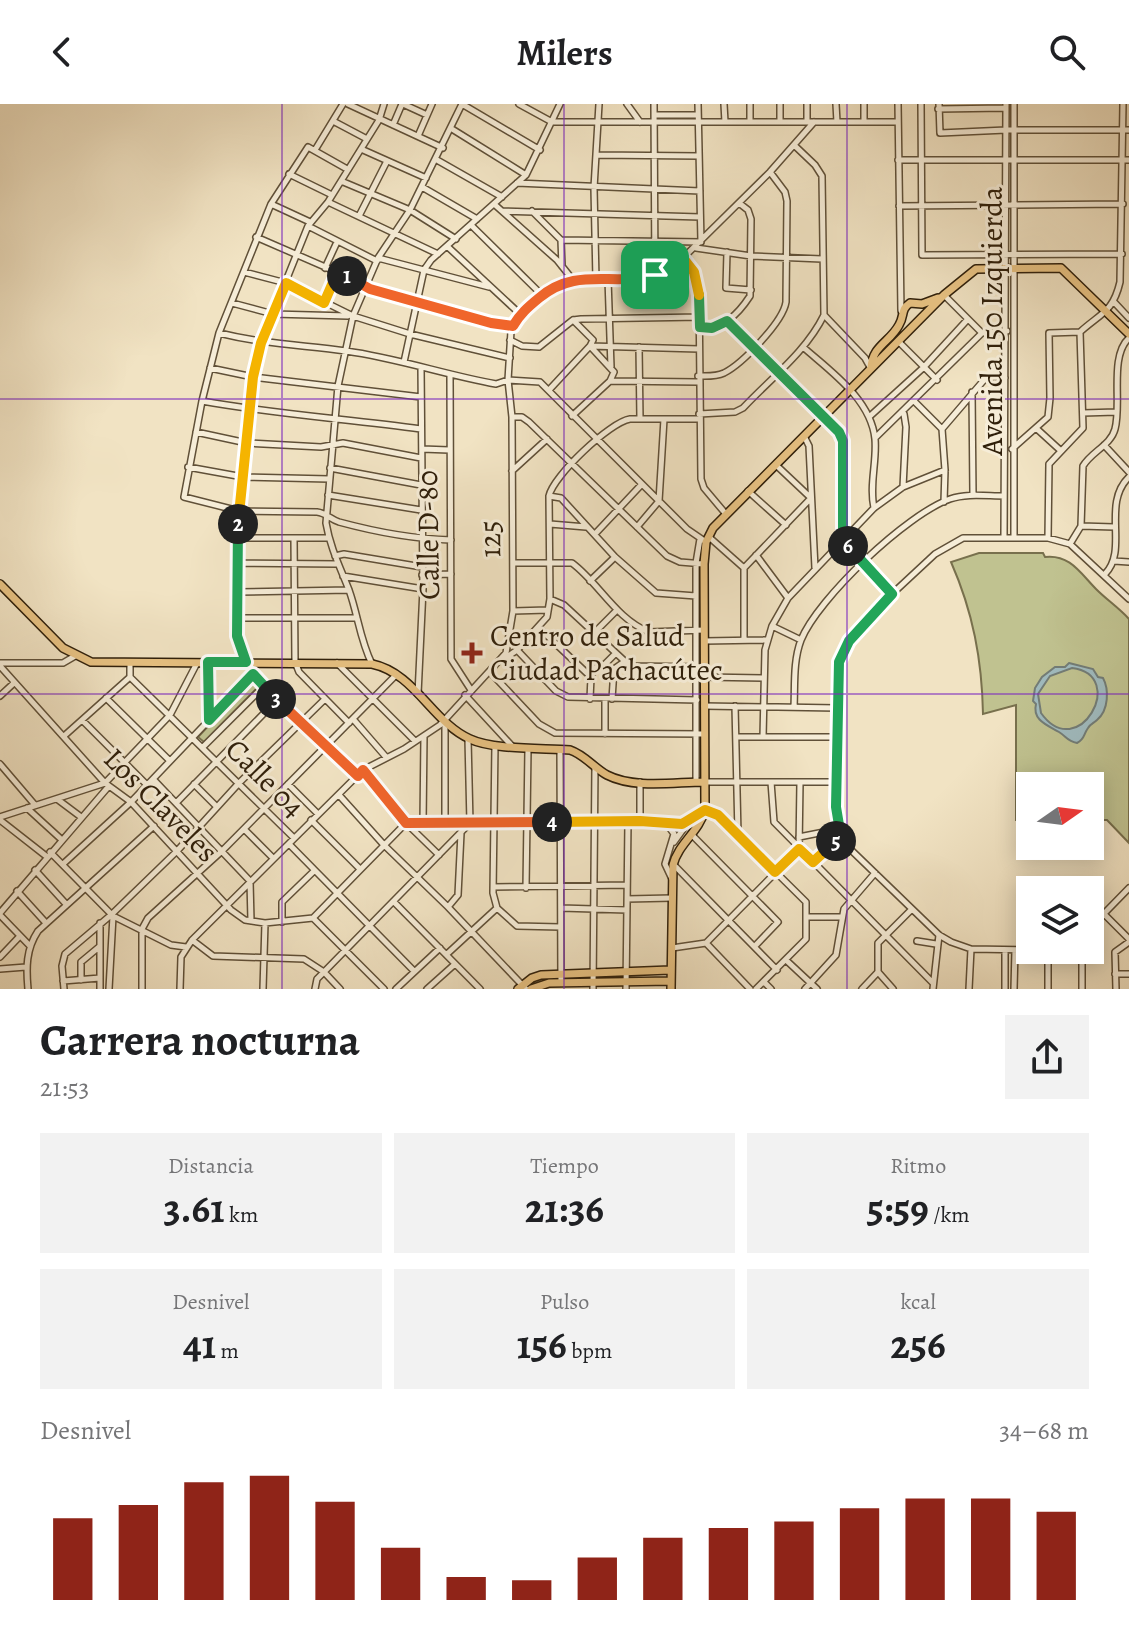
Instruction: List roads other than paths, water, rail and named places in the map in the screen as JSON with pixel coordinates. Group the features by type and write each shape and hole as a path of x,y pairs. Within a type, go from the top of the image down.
{"main road":[{"path":"524,988 536,976 593,986 671,985 673,865 705,810 700,782 704,677 700,667 704,641 700,631 700,564 704,539 725,513 972,270 1061,268 1129,336"},
{"path":"871,368 872,356 900,323 901,312 913,304 944,295"},
{"path":"913,304 920,319"},
{"path":"878,347 880,353 886,353"},
{"path":"0,584 59,645 91,662 372,664 397,674 468,739 495,745 575,751 612,777 640,782 700,782"},
{"path":"563,982 593,971 670,970"}],"street":[{"path":"443,148 345,104 289,174 256,237 219,333 188,467 185,499 239,511 326,514 337,521 421,538 451,540"},
{"path":"358,776 277,700 246,662 238,646 236,538 253,377 261,343 309,224 328,202 379,120 384,104"},
{"path":"393,125 402,104 427,115"},
{"path":"418,136 432,104"},
{"path":"372,664 362,643 349,590 329,538 326,514 338,386 353,316 378,260 437,160 462,104 540,150"},
{"path":"519,104 552,122 643,124 654,119 698,115"},
{"path":"404,362 424,270 526,175 560,104"},
{"path":"596,280 594,188 599,104"},
{"path":"627,104 634,117 643,124"},
{"path":"654,104 655,275"},
{"path":"698,104 698,245"},
{"path":"724,104 725,122"},
{"path":"750,104 750,122"},
{"path":"780,104 780,122"},
{"path":"807,104 811,122"},
{"path":"836,104 837,122"},
{"path":"864,104 864,122"},
{"path":"898,104 901,312"},
{"path":"921,104 922,255 1122,254"},
{"name":"Avenida 150 Izquierda","path":"1014,104 1014,160 1007,254 1013,332 1014,538"},
{"path":"1006,455 1048,417 1049,333 1080,332 1107,312 1126,269 1122,254 1126,215 1123,204 1126,130 1123,104"},
{"path":"1006,106 938,106 940,133 1126,130"},
{"name":"Avenida 150 Izquierda","path":"1004,537 1005,331 1010,267 1014,254 1006,160 1006,106"},
{"path":"654,119 699,122 898,122"},
{"path":"333,121 367,139"},
{"name":"125","path":"186,947 363,770 424,736 445,720 465,695 501,661 509,647 513,563 512,417 508,380 510,340 520,314 560,283 655,275 683,258 770,172 811,122"},
{"path":"452,129 526,175"},
{"path":"501,661 539,628 548,610 549,496 552,485 572,464 620,422 735,412 817,330 824,315 822,176 794,145"},
{"path":"311,148 347,169"},
{"path":"361,149 426,178"},
{"path":"596,155 699,156"},
{"path":"437,160 502,197"},
{"path":"898,160 1126,160"},
{"path":"359,216 387,161"},
{"path":"610,381 698,379 723,373 754,347 784,311 787,201 785,192 770,172"},
{"path":"289,174 332,195"},
{"path":"341,181 410,210 456,239"},
{"path":"517,183 700,191"},
{"path":"422,187 477,219"},
{"path":"328,202 438,254"},
{"path":"700,327 712,328 727,321 748,300 751,290 751,219 748,210 739,203"},
{"path":"271,204 337,242 378,260 489,287"},
{"path":"494,204 562,266 573,280"},
{"path":"899,206 1123,204"},
{"path":"502,211 700,217"},
{"path":"532,211 561,240 562,266"},
{"path":"471,225 542,295"},
{"path":"256,237 296,252 366,287 491,323 513,326"},
{"path":"561,240 654,240 751,256 822,259"},
{"path":"325,268 337,242"},
{"path":"448,247 520,314"},
{"path":"727,252 726,288 751,290"},
{"path":"683,258 692,268 698,283 701,479 704,488 725,513"},
{"path":"244,272 286,283 353,316 410,334 510,358"},
{"path":"324,303 337,273"},
{"path":"608,279 611,368"},
{"path":"901,283 913,304"},
{"path":"944,295 982,333"},
{"path":"1114,302 1129,320 1119,323"},
{"path":"232,303 273,314 353,316"},
{"path":"824,315 871,368"},
{"path":"510,340 522,346 539,347 573,320 700,317"},
{"path":"869,417 923,368 968,319"},
{"path":"549,390 593,340 573,320"},
{"path":"727,321 839,432 843,441 843,541 892,594"},
{"path":"875,438 904,413 982,333 1013,332"},
{"path":"1048,538 1049,464 1083,428 1080,332"},
{"path":"219,333 261,343 347,351 496,384 508,380 537,381 659,501 744,568"},
{"path":"1070,544 1081,526 1082,470 1086,461 1114,434 1120,352 1129,336"},
{"path":"899,342 937,380"},
{"path":"590,346 699,349"},
{"path":"572,416 610,381 614,372 590,346"},
{"path":"639,347 640,419"},
{"path":"803,347 850,390 869,417 875,438 874,508"},
{"path":"418,694 423,589 421,367"},
{"path":"210,368 253,377 421,397"},
{"name":"Calle D-80","path":"450,374 451,659 471,690"},
{"path":"944,502 942,429 972,392 989,377 1005,378"},
{"path":"972,392 973,495"},
{"path":"202,401 421,429"},
{"path":"915,402 942,429"},
{"path":"1083,413 1116,412"},
{"path":"903,487 904,413"},
{"path":"512,417 525,418 673,561 700,564"},
{"path":"637,527 659,501 664,419"},
{"path":"1037,429 1061,450"},
{"path":"196,432 247,443 308,447 343,443 421,458"},
{"path":"804,436 809,446 815,568"},
{"path":"511,471 547,439"},
{"path":"1104,445 1129,474 1119,488 1114,561 1105,574"},
{"path":"421,449 449,450"},
{"path":"775,464 811,498"},
{"path":"188,467 243,477 329,479"},
{"path":"330,468 421,485"},
{"path":"763,737 763,678 767,640 788,598 874,508 903,487 945,470"},
{"path":"595,534 642,484"},
{"path":"748,491 786,525"},
{"path":"328,495 421,510"},
{"path":"794,707 796,660 801,640 818,611 863,564 906,523 944,502 973,495 1004,496"},
{"path":"549,496 561,498 615,557 656,593 700,596"},
{"path":"744,640 744,568 811,498"},
{"path":"550,524 587,527"},
{"path":"1081,526 1114,527"},
{"path":"1014,989 1015,950 971,949 939,935 841,837 836,782 837,675 841,656 856,633 892,594 946,546 969,537 1048,538 1070,544 1129,599"},
{"path":"236,538 329,538"},
{"path":"294,538 295,662 299,672 386,757"},
{"path":"335,556 344,554 422,567"},
{"path":"756,555 788,598"},
{"path":"590,581 615,557"},
{"path":"1114,561 1129,562"},
{"path":"237,563 338,564"},
{"path":"513,563 572,563 617,610 649,632 700,631 701,702"},
{"path":"422,575 451,574"},
{"path":"343,576 423,589"},
{"path":"237,592 349,590"},
{"path":"550,599 564,605 630,666 700,667"},
{"path":"513,611 548,610"},
{"path":"594,633 617,610"},
{"path":"237,618 357,618"},
{"path":"772,626 801,640"},
{"path":"539,628 591,677"},
{"path":"704,641 767,640"},
{"path":"517,650 561,695 735,706 837,708"},
{"path":"590,699 591,677 595,668 605,664 615,654"},
{"path":"0,664 63,663 75,656"},
{"path":"30,946 0,914 124,761 170,715 197,662"},
{"path":"208,662 209,720"},
{"path":"336,662 415,741"},
{"path":"605,734 614,669 624,662"},
{"name":"Los Claveles","path":"0,664 107,784 131,802 238,916 251,921"},
{"path":"64,736 130,677 130,664"},
{"path":"490,672 549,731 700,734"},
{"path":"63,864 131,802 253,674"},
{"path":"142,989 142,929 148,918 222,851 397,674"},
{"name":"Calle 04","path":"130,677 294,838"},
{"path":"704,677 763,678"},
{"path":"0,696 15,683"},
{"path":"203,747 264,686"},
{"path":"465,695 512,746"},
{"path":"106,698 170,761"},
{"path":"64,989 62,966 65,954 100,922 112,916 239,783 325,699"},
{"path":"176,803 277,700"},
{"path":"735,706 738,835"},
{"path":"82,720 147,785"},
{"path":"445,720 445,823"},
{"path":"423,823 424,736"},
{"path":"736,737 837,737"},
{"path":"315,989 317,979 470,823 468,739"},
{"path":"495,745 493,887 497,908 520,927 560,927"},
{"path":"526,888 528,747"},
{"path":"560,749 563,982"},
{"path":"0,764 35,805"},
{"path":"593,986 595,766"},
{"path":"363,770 406,823 439,855"},
{"path":"153,779 250,881 251,921 265,923 313,918 406,823 688,823"},
{"path":"640,782 640,821"},
{"path":"700,782 836,782"},
{"path":"771,782 774,822 933,986"},
{"path":"671,948 706,943 799,849 800,782"},
{"path":"0,819 56,798 107,784"},
{"path":"194,784 217,807"},
{"path":"288,784 318,814"},
{"path":"339,795 524,988"},
{"path":"56,798 81,817"},
{"path":"27,808 62,840"},
{"path":"672,880 665,864 674,842 688,823 705,810 718,815 806,902 806,939 756,989"},
{"path":"0,819 63,864 112,916 171,945 186,947 181,957 180,989"},
{"path":"311,820 360,869"},
{"path":"626,986 628,822"},
{"path":"666,823 674,834 674,842"},
{"path":"28,989 26,967 30,946 46,923 154,826"},
{"path":"244,829 273,858"},
{"path":"799,837 839,829"},
{"path":"448,907 458,895 461,833"},
{"path":"692,835 778,922 755,946"},
{"path":"813,862 841,837"},
{"path":"289,844 414,971"},
{"path":"673,865 777,970"},
{"path":"35,870 66,904"},
{"path":"282,922 282,902 314,871"},
{"path":"805,989 836,955 844,909 875,873"},
{"path":"493,887 627,885"},
{"path":"1116,989 1115,952 1129,940 1104,914 1129,888"},
{"path":"17,891 46,923"},
{"path":"627,899 672,898"},
{"path":"394,902 480,989"},
{"path":"447,954 497,908"},
{"path":"561,908 627,910"},
{"path":"893,989 878,972 878,943 912,909"},
{"path":"109,989 112,916"},
{"path":"806,917 842,917"},
{"path":"313,918 384,989"},
{"path":"100,922 100,989"},
{"path":"263,989 265,923"},
{"path":"933,986 939,935"},
{"path":"0,957 20,936"},
{"path":"192,940 213,956 304,959 324,972 340,989"},
{"path":"917,941 936,944"},
{"path":"706,943 750,989"},
{"path":"81,980 81,962 100,946"},
{"path":"396,989 440,948"},
{"path":"969,989 971,949"},
{"path":"1005,950 1005,989"},
{"path":"787,961 817,989"},
{"path":"430,988 455,964"},
{"path":"1048,964 1048,989"},
{"path":"1082,964 1082,989"},
{"path":"0,969 26,967"},
{"path":"862,989 878,972"},
{"path":"1115,974 1129,974"},
{"path":"63,981 100,978"},
{"path":"764,982 771,989"}],"water":[{"path":"1069,663 1093,669 1098,677 1103,678 1106,688 1104,711 1077,743 1042,721 1036,714 1033,701 1035,688 1042,677 1055,667 1065,667","holes":["1072,668 1089,674 1096,685 1097,699 1092,713 1082,723 1069,729 1055,726 1041,713 1038,694 1050,676"]}],"place":[{"name":"Centro de Salud Ciudad Pachacútec","path":"472,653"}]}
